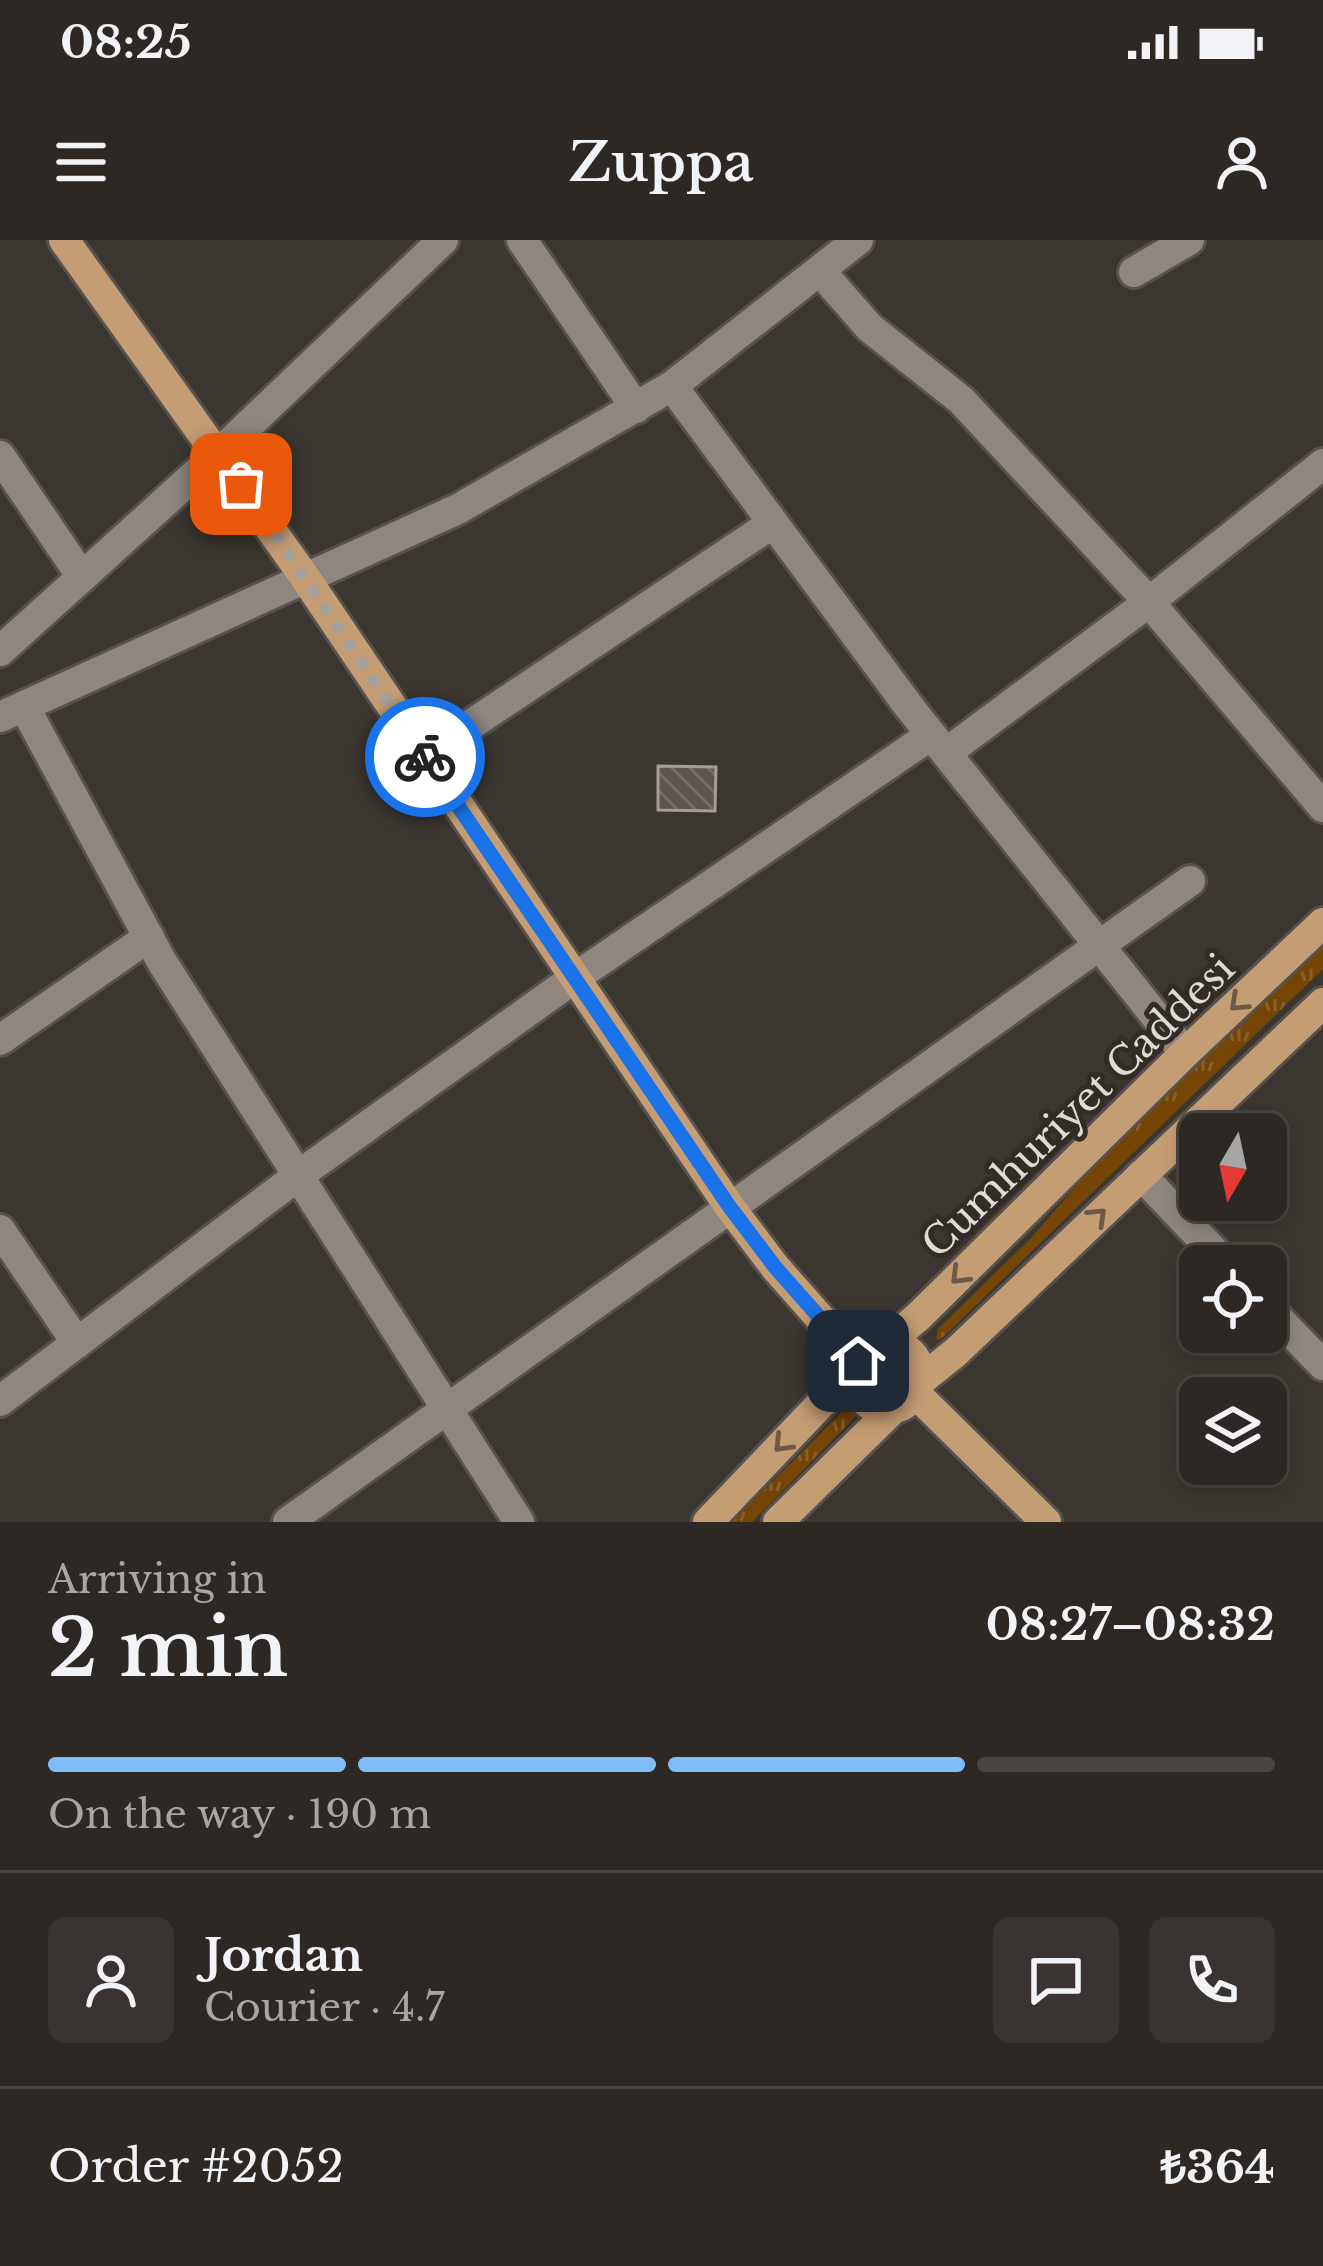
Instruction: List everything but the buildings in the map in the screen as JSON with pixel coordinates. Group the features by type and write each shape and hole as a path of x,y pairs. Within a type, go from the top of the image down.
{"main road":[{"path":"64,240 304,576 729,1206 857,1364 856,1385 866,1401 909,1394"},
{"name":"Cumhuriyet Caddesi","path":"708,1522 869,1349 886,1344 919,1316 1185,1052 1323,923"},
{"path":"778,1522 1323,1003"},
{"path":"886,1344 909,1351 918,1364 909,1394"},
{"path":"909,1394 1046,1522"}],"street":[{"path":"0,651 219,453 443,240"},
{"path":"564,240 530,250 636,408"},
{"path":"519,1522 148,937 12,711 458,509 672,386 858,240"},
{"path":"1134,272 1189,240"},
{"path":"820,271 870,328 961,400 1149,602 1323,807"},
{"path":"672,386 938,744 1185,1052"},
{"path":"0,456 82,577"},
{"path":"0,1401 299,1175 573,979 1149,602 1323,464"},
{"path":"424,756 773,523"},
{"path":"288,1522 1190,881"},
{"path":"0,1040 148,937"},
{"path":"1141,1175 1208,1245"},
{"path":"0,1230 77,1342"},
{"path":"1287,1328 1323,1365"}],"green space":[{"path":"1323,941 1323,969 936,1339 938,1329 1033,1236 1088,1172"},
{"path":"853,1401 863,1406 860,1412 752,1522 732,1522"}],"way so far":[{"path":"241,484 425,757"}],"route":[{"path":"425,757 729,1206 775,1267 858,1361"}]}
